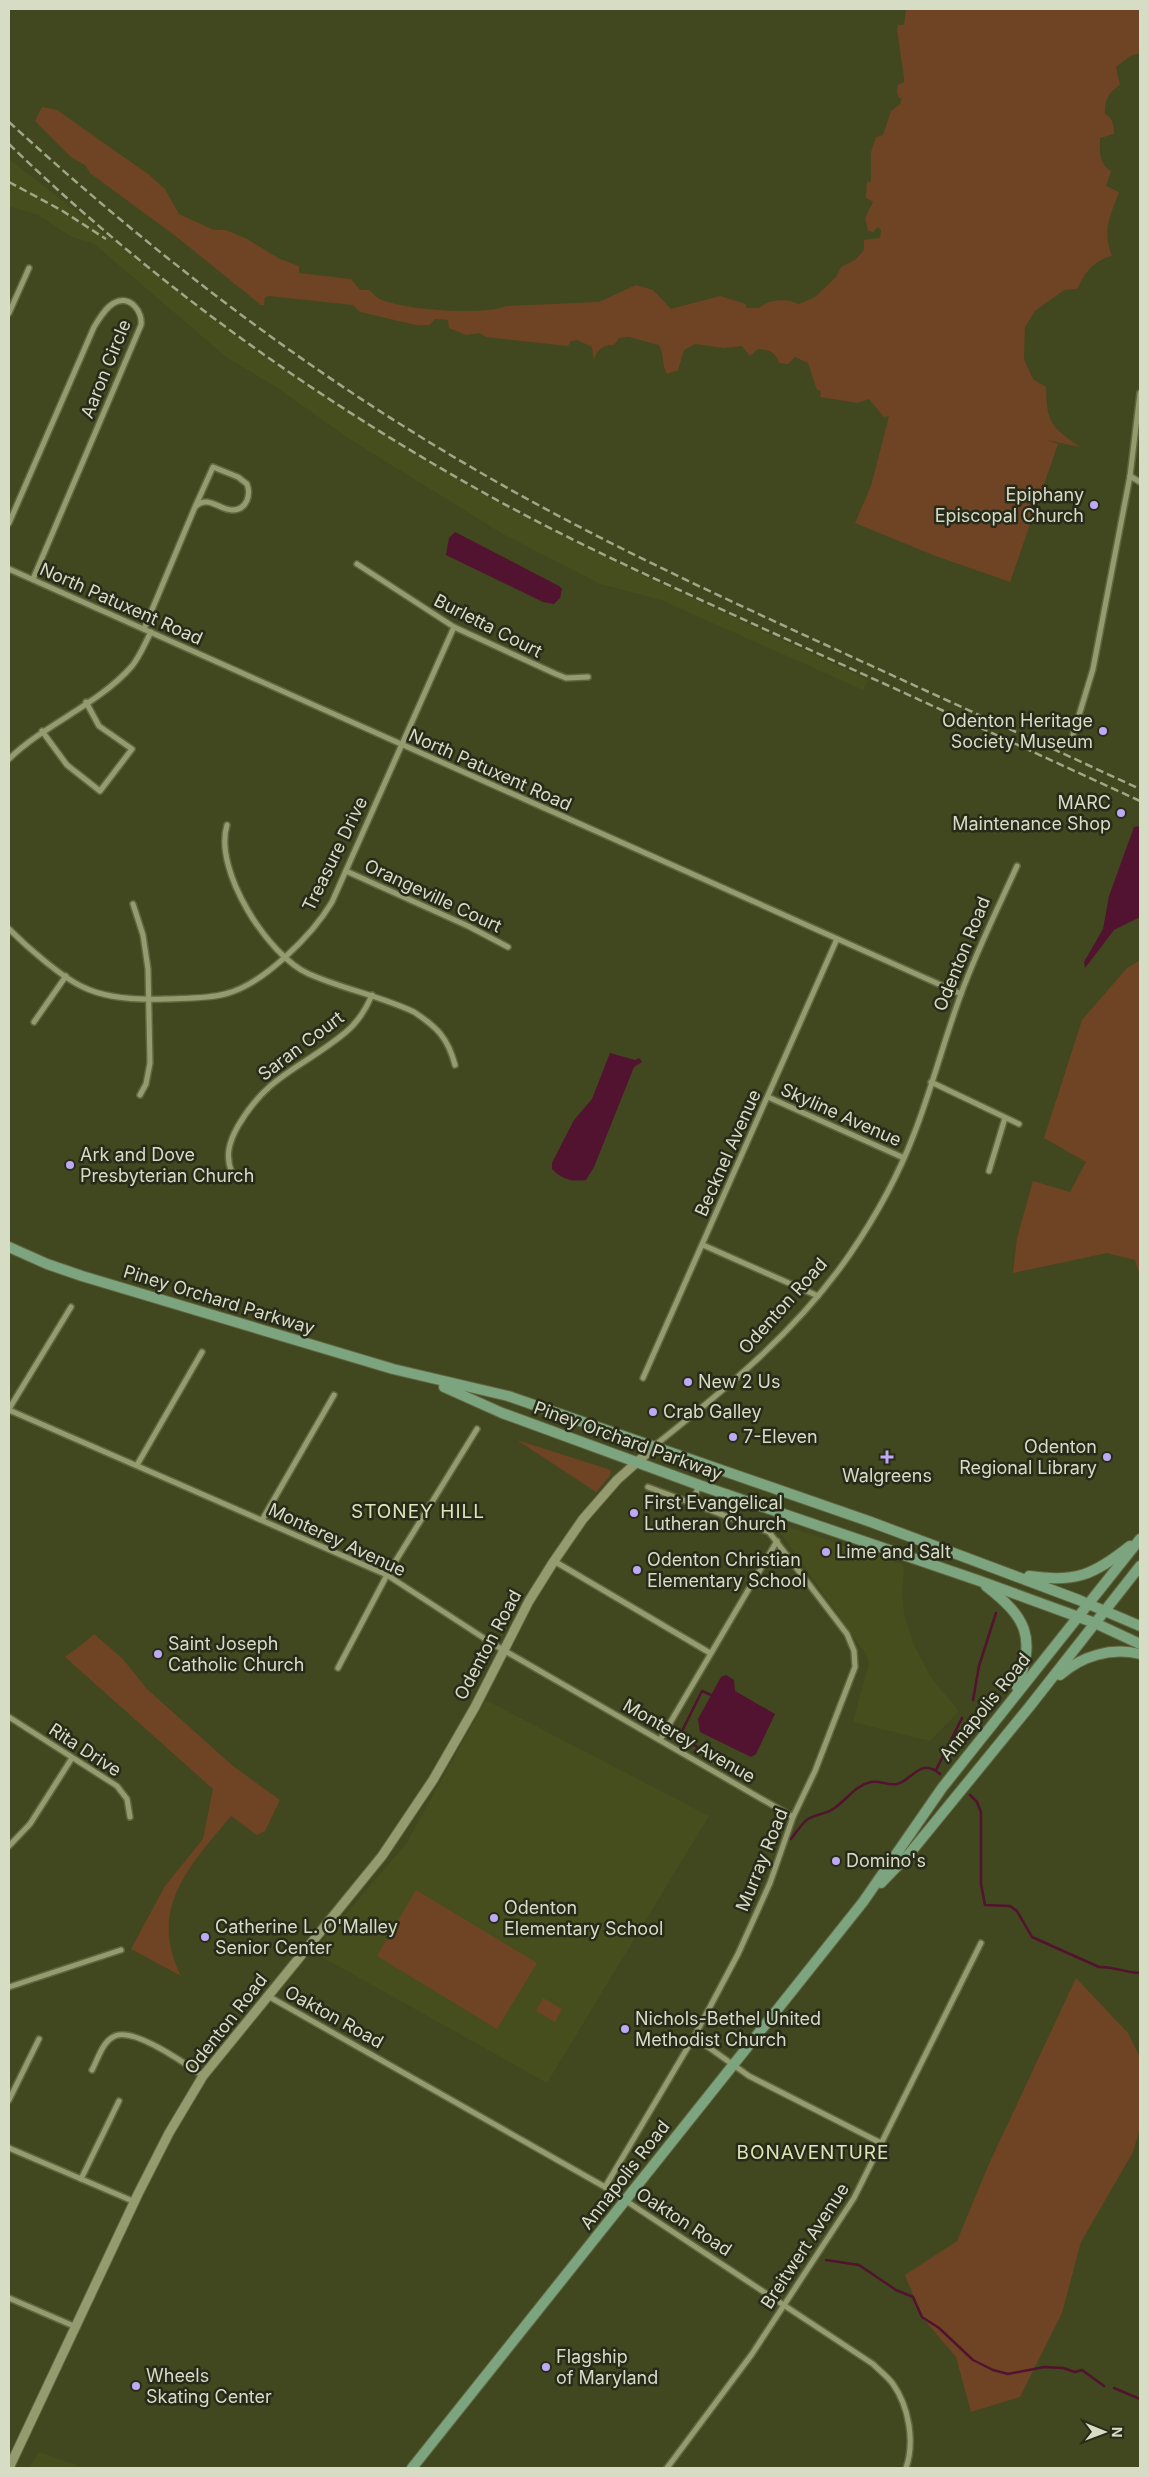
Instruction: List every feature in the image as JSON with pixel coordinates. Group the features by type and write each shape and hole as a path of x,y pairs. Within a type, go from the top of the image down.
{"main road":[{"name":"Piney Orchard Parkway","path":"9,1247 47,1264 82,1276 423,1377 508,1396 871,1522 1106,1610 1140,1626"},
{"name":"Piney Orchard Parkway","path":"423,1377 502,1413 699,1485 977,1580 1079,1617 1140,1644"},
{"path":"1009,1573 1052,1579 1078,1577 1101,1568 1140,1538"},
{"name":"Annapolis Road","path":"412,2468 863,1902 942,1788 1014,1695 1090,1604 1140,1538"},
{"name":"Annapolis Road","path":"863,1902 910,1853 1030,1706 1140,1566"},
{"path":"977,1580 1014,1610 1024,1629 1026,1655 1014,1695"},
{"path":"1030,1706 1069,1667 1085,1658 1111,1651 1140,1654"}],"street":[{"path":"9,313 29,268"},
{"name":"Aaron Circle","path":"9,523 94,328 101,316 114,303 123,301 134,305 141,313 142,325 32,579"},
{"path":"1073,735 1093,669 1130,476 1140,393"},
{"path":"144,629 195,507 213,467 238,477 247,484 249,495 247,501 238,509 230,510 211,502 199,503 195,507"},
{"path":"1130,476 1140,482"},
{"name":"Burletta Court","path":"357,564 454,627 566,678 588,677"},
{"name":"North Patuxent Road","path":"9,569 961,994"},
{"name":"Treasure Drive","path":"9,928 66,976 82,987 97,992 149,999 210,997 226,994 255,980 285,956 324,916 346,871 454,627"},
{"path":"9,759 42,731 107,689 133,664 151,632"},
{"path":"42,731 67,765 100,791 132,749 99,726 86,702"},
{"path":"227,825 223,847 233,882 254,918 285,956 309,974 372,995 414,1012 446,1039 456,1065"},
{"name":"Odenton Road","path":"9,2468 169,2133 203,2076 382,1856 404,1824 433,1780 475,1707 503,1648 554,1561 583,1519 637,1461 744,1373 776,1342 841,1268 861,1237 904,1158 961,994 1017,866"},
{"name":"Orangeville Court","path":"346,871 468,926 508,947"},
{"path":"133,904 146,952 149,999 149,1074 140,1095"},
{"name":"Becknel Avenue","path":"643,1378 837,939"},
{"path":"34,1022 66,976"},
{"name":"Saran Court","path":"232,1173 227,1155 230,1143 246,1111 257,1097 287,1071 345,1033 360,1017 372,995"},
{"path":"931,1082 1019,1124"},
{"name":"Skyline Avenue","path":"768,1098 904,1158"},
{"path":"989,1171 1005,1118"},
{"path":"703,1245 818,1296"},
{"path":"9,1410 71,1307"},
{"path":"137,1466 202,1352"},
{"path":"262,1520 334,1395"},
{"name":"Monterey Avenue","path":"9,1410 387,1574 493,1644 503,1648 793,1817"},
{"path":"338,1668 387,1574 477,1429"},
{"path":"692,1504 699,1485"},
{"path":"648,1488 768,1532 777,1541 660,1740"},
{"name":"Murray Road","path":"605,2188 694,2037 738,1954 770,1883 793,1817 814,1771 854,1667 854,1650 847,1634 777,1541"},
{"path":"554,1561 710,1653"},
{"name":"Rita Drive","path":"9,1716 117,1786 127,1800 130,1817"},
{"path":"9,1846 30,1824 72,1758"},
{"name":"Breitwert Avenue","path":"667,2468 717,2402 784,2305 854,2198 883,2144 981,1943"},
{"path":"9,1987 120,1950"},
{"name":"Oakton Road","path":"268,1996 625,2200 867,2359 893,2384 904,2408 910,2437 906,2468"},
{"path":"92,2070 104,2046 110,2038 119,2033 130,2034 183,2062 203,2076"},
{"path":"694,2037 749,2076 883,2144"},
{"path":"9,2100 38,2039"},
{"path":"80,2179 118,2101"},
{"path":"9,2148 135,2202"},
{"path":"9,2298 76,2327"}],"shaded area":[{"path":"906,9 1140,9 1140,53 1130,56 1116,67 1120,85 1108,97 1105,109 1105,114 1112,122 1114,134 1100,138 1102,160 1111,171 1106,186 1119,192 1110,216 1107,231 1112,256 1099,261 1090,268 1077,289 1064,290 1035,311 1025,327 1024,359 1033,379 1046,387 1049,416 1052,423 1062,434 1080,447 1047,440 1058,444 1010,582 933,555 855,523 871,486 889,416 884,417 869,399 857,403 820,397 821,391 817,390 808,363 795,357 788,364 779,363 774,354 766,350 758,349 750,356 742,346 724,348 695,344 684,350 678,370 667,374 659,345 629,337 619,338 614,345 600,349 594,361 592,347 577,340 571,341 568,346 486,337 480,333 466,335 449,328 448,320 435,319 429,325 416,325 360,312 353,305 269,296 265,297 264,305 261,305 178,238 90,173 85,165 71,157 35,121 42,107 57,110 148,174 165,189 179,214 214,230 226,230 247,239 280,259 299,266 299,273 351,279 360,290 369,290 378,298 404,306 480,311 506,306 599,302 636,285 653,290 671,309 720,296 746,304 746,308 759,308 778,300 799,304 815,297 836,277 841,267 855,260 864,250 864,240 880,238 881,230 878,227 873,232 868,231 865,218 873,202 866,198 867,181 870,183 871,152 876,137 883,135 891,111 900,104 902,98 899,98 897,92 898,85 904,82 904,78 897,29 898,25 904,25"},
{"path":"9,159 250,347 484,495 636,572 868,680 863,690 661,600 600,584 501,533 348,438 279,389 226,357 94,244 70,236 38,215 9,206"},
{"path":"455,532 559,586 562,589 560,598 554,604 543,602 446,555 449,538"},
{"path":"1140,826 1140,917 1114,930 1085,968 1084,962 1103,929 1109,896 1134,827"},
{"path":"1140,960 1140,1276 1135,1260 1107,1253 1013,1273 1017,1238 1033,1181 1070,1192 1086,1162 1044,1138 1082,1020 1127,968"},
{"path":"610,1053 635,1060 639,1058 642,1062 634,1067 594,1167 586,1180 576,1181 567,1179 552,1169 552,1163 574,1120 592,1099"},
{"path":"517,1440 611,1470 610,1476 596,1492"},
{"path":"773,1522 900,1563 904,1567 902,1595 904,1613 913,1643 932,1679 959,1711 930,1741 853,1722 869,1663 866,1654"},
{"path":"94,1634 123,1659 147,1689 233,1766 280,1800 265,1831 257,1835 231,1816 188,1871 178,1889 171,1909 169,1929 172,1952 181,1976 131,1949 165,1886 203,1839 213,1789 65,1657"},
{"path":"726,1675 734,1680 735,1691 775,1714 756,1754 751,1757 700,1732 698,1719 721,1677"},
{"name":"Odenton Elementary School","path":"486,1700 709,1816 547,2083 313,1952 406,1844"},
{"path":"416,1890 537,1963 497,2029 377,1956"},
{"path":"1076,1978 1128,2033 1140,2057 1140,2128 1133,2152 1081,2242 1062,2313 1020,2397 971,2412 956,2357 923,2318 905,2275 957,2241 988,2166"},
{"path":"543,1998 562,2009 555,2022 536,2011"},
{"path":"39,2452 76,2465 81,2468 29,2468"}],"waterway":[{"path":"973,1700 979,1666 996,1613"},
{"path":"711,1695 702,1691 682,1731 685,1739 714,1758"},
{"path":"936,1770 962,1718"},
{"path":"791,1839 808,1819 833,1809 860,1786 874,1782 897,1784 903,1782 917,1771 927,1768 933,1769 940,1774"},
{"path":"970,1795 977,1802 981,1812 981,1884 985,1905 1010,1906 1017,1911 1032,1937 1099,1967 1140,1973"},
{"path":"826,2260 859,2265 896,2290 913,2297 922,2317 939,2328 973,2360 993,2370 1008,2374 1044,2367 1063,2368 1075,2372 1082,2370 1104,2386"},
{"path":"1114,2388 1140,2399"}],"railway":[{"path":"9,122 119,218 233,309 352,393 476,470 562,518 693,583 1140,789"},
{"path":"9,144 61,193 171,286 287,371 408,449 507,506 620,562 1140,801"},
{"path":"9,182 61,210 106,239"}],"place":[{"name":"Epiphany Episcopal Church","path":"1094,505"},
{"name":"Odenton Heritage Society Museum","path":"1103,731"},
{"name":"MARC Maintenance Shop","path":"1121,813"},
{"name":"Ark and Dove Presbyterian Church","path":"70,1165"},
{"name":"New 2 Us","path":"688,1382"},
{"name":"Crab Galley","path":"653,1412"},
{"name":"7-Eleven","path":"733,1437"},
{"name":"Walgreens","path":"887,1457"},
{"name":"Odenton Regional Library","path":"1107,1457"},
{"name":"First Evangelical Lutheran Church","path":"634,1513"},
{"name":"Lime and Salt","path":"826,1552"},
{"name":"Odenton Christian Elementary School","path":"637,1570"},
{"name":"Saint Joseph Catholic Church","path":"158,1654"},
{"name":"Domino's","path":"836,1861"},
{"name":"Odenton Elementary School","path":"494,1918"},
{"name":"Catherine L. O'Malley Senior Center","path":"205,1937"},
{"name":"Nichols-Bethel United Methodist Church","path":"625,2029"},
{"name":"Flagship of Maryland","path":"546,2367"},
{"name":"Wheels Skating Center","path":"136,2386"}],"district":[{"name":"STONEY HILL","path":"418,1511"},
{"name":"BONAVENTURE","path":"813,2152"}]}
